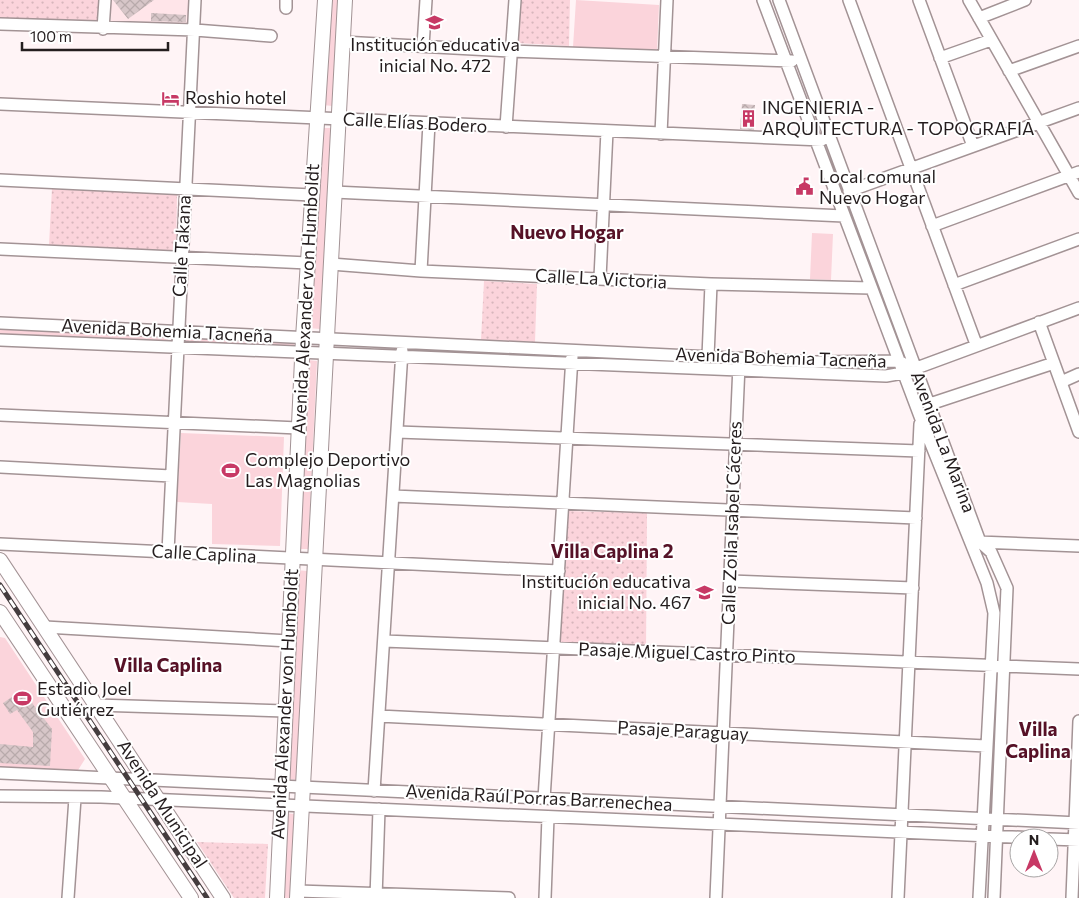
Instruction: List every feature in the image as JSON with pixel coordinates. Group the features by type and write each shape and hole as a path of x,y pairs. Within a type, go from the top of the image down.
{"main road":[{"name":"Avenida Alexander von Humboldt","path":"277,898 302,353 325,0"},
{"name":"Avenida Alexander von Humboldt","path":"297,895 344,0"},
{"name":"Avenida Municipal","path":"0,560 224,898"},
{"name":"Avenida Municipal","path":"0,612 191,898"}],"street":[{"path":"103,29 104,0"},
{"name":"Calle Takana","path":"168,552 188,112 195,30 195,0"},
{"path":"423,46 426,0"},
{"path":"506,127 514,0"},
{"path":"661,134 667,0"},
{"name":"Avenida La Marina","path":"763,0 921,419 975,542 991,552 1007,588 994,898"},
{"name":"Avenida La Marina","path":"778,0 930,404 975,542 994,613 979,898"},
{"path":"849,0 976,344"},
{"path":"919,0 973,146"},
{"path":"969,0 1039,122 1074,174 1079,193"},
{"path":"979,18 1025,0"},
{"path":"0,24 103,29 195,30 271,36"},
{"path":"940,58 991,40"},
{"path":"342,42 510,51 801,61"},
{"path":"1010,72 1079,46"},
{"name":"Calle Elías Bodero","path":"0,104 830,140"},
{"path":"849,191 1079,108"},
{"path":"420,271 429,123"},
{"path":"600,278 608,131"},
{"path":"932,226 1074,174"},
{"path":"0,180 312,195"},
{"path":"334,192 844,216"},
{"path":"954,285 1079,239"},
{"path":"0,249 308,263"},
{"name":"Calle La Victoria","path":"331,264 420,271 711,284 871,288"},
{"path":"708,357 711,284"},
{"path":"915,368 976,344 1079,308"},
{"path":"1039,322 1079,432"},
{"name":"Avenida Bohemia Tacneña","path":"0,323 814,362 899,361 915,368"},
{"name":"Avenida Bohemia Tacneña","path":"0,340 739,372 886,376 903,373 915,368"},
{"path":"374,791 403,342"},
{"path":"544,798 572,350"},
{"name":"Calle Zoila Isabel Cáceres","path":"716,898 739,358"},
{"path":"930,404 1054,363"},
{"path":"1060,382 1079,374"},
{"path":"0,415 298,428"},
{"path":"898,898 921,419"},
{"path":"397,432 919,451"},
{"path":"0,467 171,476"},
{"path":"393,496 916,518"},
{"path":"975,542 1079,546"},
{"name":"Calle Caplina","path":"0,544 559,570"},
{"path":"730,581 913,588"},
{"path":"45,627 289,641"},
{"name":"Pasaje Miguel Castro Pinto","path":"384,641 1079,669"},
{"path":"96,705 285,712"},
{"name":"Pasaje Paraguay","path":"379,716 986,746"},
{"path":"1072,898 1077,840 1079,721"},
{"name":"Avenida Raúl Porras Barrenechea","path":"0,773 1077,823"},
{"name":"Avenida Raúl Porras Barrenechea","path":"0,796 160,799 1009,837"},
{"path":"68,898 75,798"},
{"path":"377,896 379,809"},
{"path":"545,898 548,817"},
{"path":"1059,839 1077,840"},
{"path":"297,895 510,898"}],"shaded area":[{"path":"0,0 102,0 101,23 0,19"},
{"path":"111,0 188,0 188,26 111,23"},
{"path":"329,0 340,0 333,106 322,105"},
{"path":"520,0 570,0 569,46 517,43"},
{"path":"576,0 659,5 657,51 573,47"},
{"path":"322,128 331,128 320,329 309,328"},
{"path":"52,188 177,195 176,252 49,245"},
{"path":"812,233 833,234 831,280 810,279"},
{"path":"484,281 537,284 535,342 481,340"},
{"path":"0,329 168,334 168,341 0,336"},
{"path":"183,335 294,341 294,348 182,341"},
{"path":"308,360 317,361 308,549 297,549"},
{"name":"Complejo Deportivo Las Magnolias","path":"181,433 284,437 280,546 212,544 212,504 177,502"},
{"path":"565,511 647,513 646,650 559,646"},
{"path":"296,570 307,571 297,780 287,779"},
{"name":"Estadio Joel Gutiérrez","path":"0,637 5,638 85,759 75,775 0,771"},
{"path":"285,813 294,814 291,898 282,898"},
{"path":"197,842 268,844 265,898 234,898"}],"building":[{"path":"113,0 154,0 128,19"},
{"path":"151,13 186,15 186,22 151,21"},
{"name":"INGENIERIA - ARQUITECTURA - TOPOGRAFIA","path":"742,104 755,105 754,130 740,129"},
{"path":"22,690 52,729 50,766 0,763 0,744 33,747 33,732 17,710 10,714 3,703"}],"railway":[{"path":"0,585 207,898"}],"place":[{"name":"Institución educativa inicial No. 472","path":"435,22"},
{"name":"Roshio hotel","path":"171,98"},
{"name":"INGENIERIA - ARQUITECTURA - TOPOGRAFIA","path":"748,118"},
{"name":"Local comunal Nuevo Hogar","path":"805,187"},
{"name":"Complejo Deportivo Las Magnolias","path":"231,470"},
{"name":"Institución educativa inicial No. 467","path":"705,592"},
{"name":"Estadio Joel Gutiérrez","path":"23,699"}],"district":[{"name":"Nuevo Hogar","path":"567,232"},
{"name":"Villa Caplina 2","path":"612,551"},
{"name":"Villa Caplina","path":"168,665"},
{"name":"Villa Caplina","path":"1038,740"}]}
